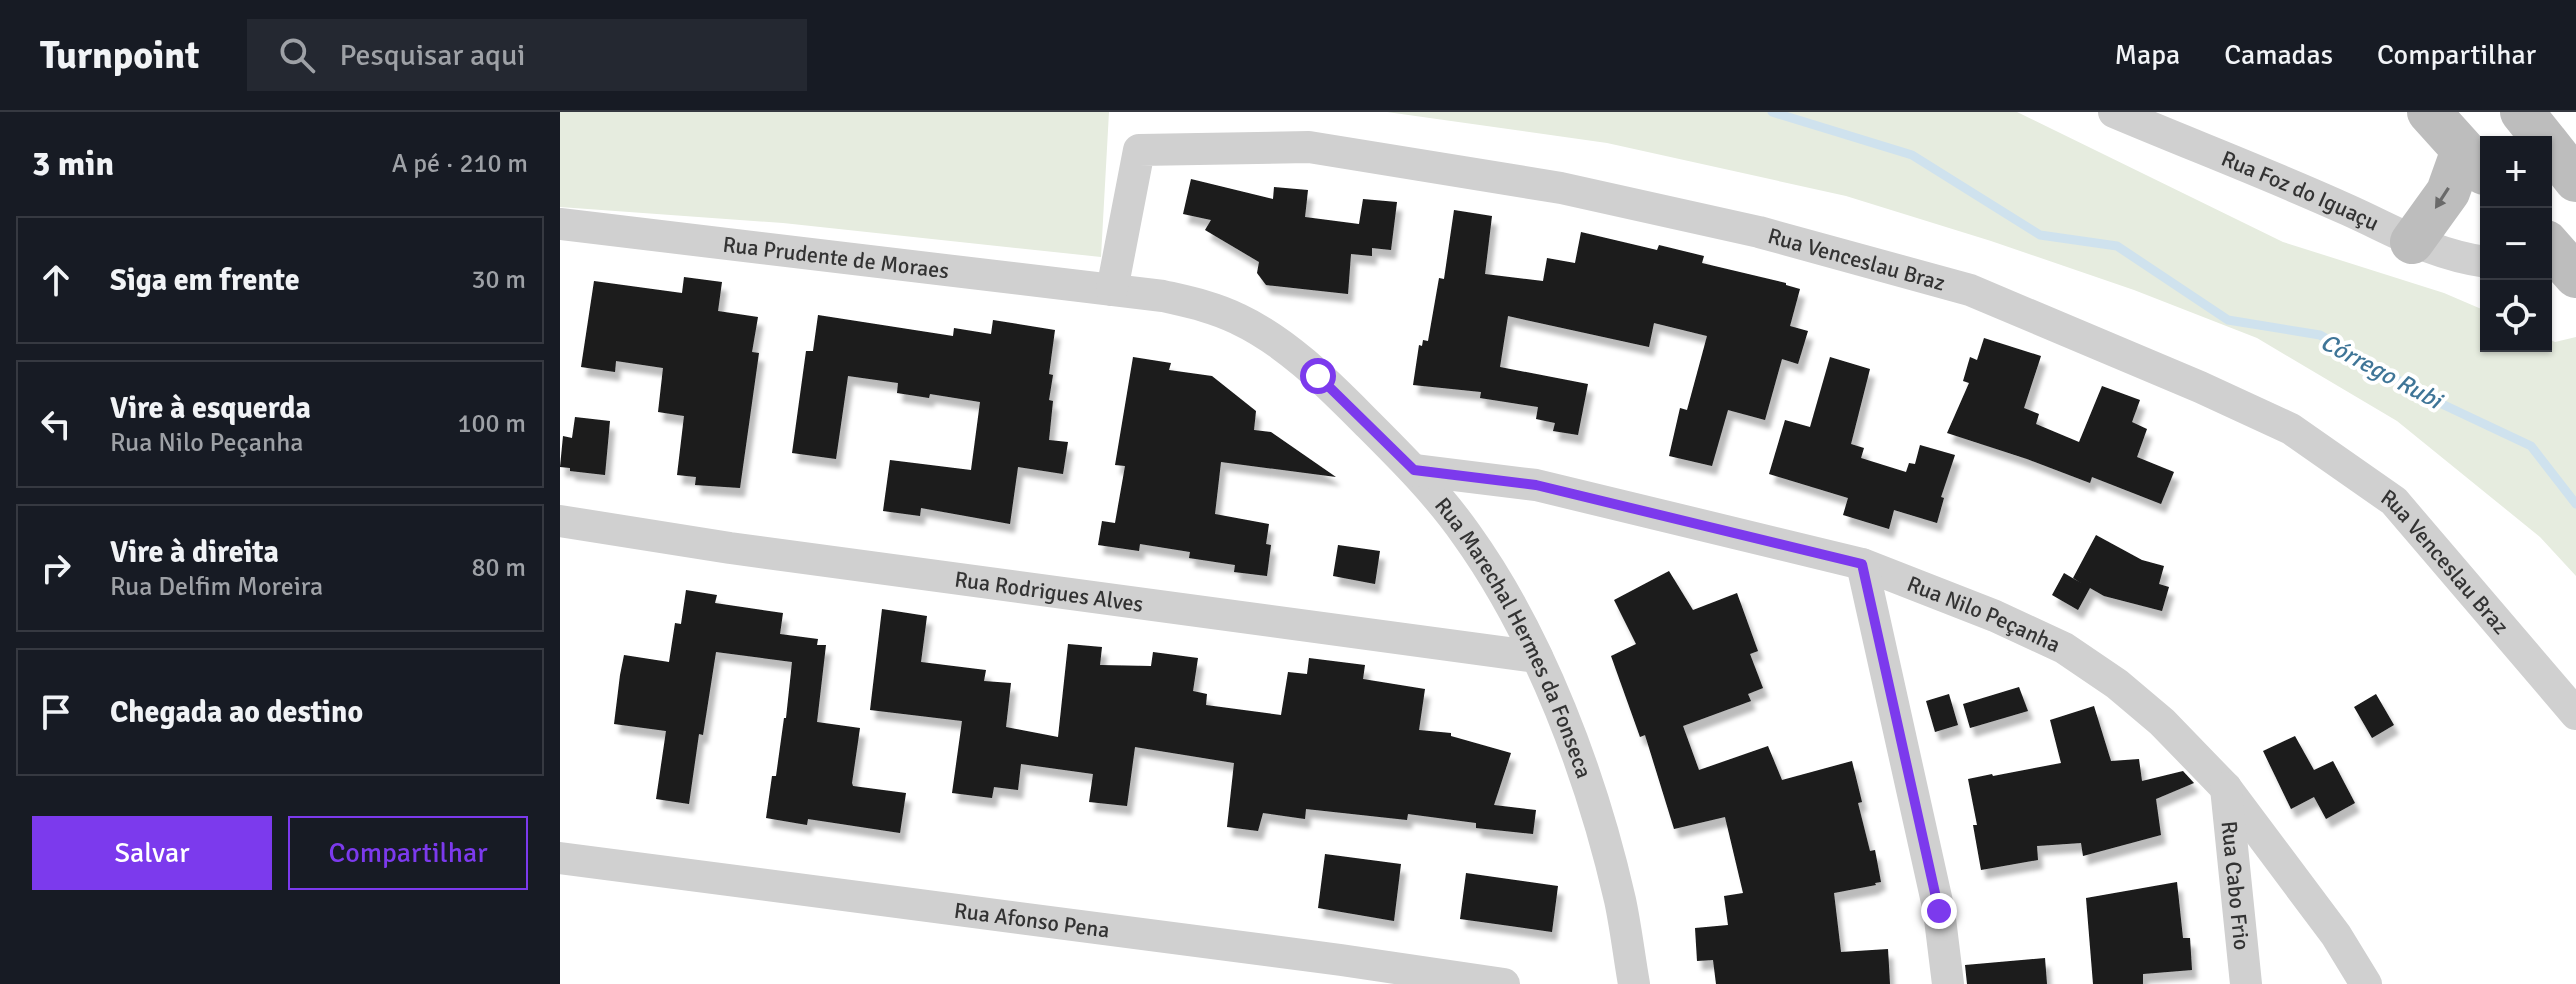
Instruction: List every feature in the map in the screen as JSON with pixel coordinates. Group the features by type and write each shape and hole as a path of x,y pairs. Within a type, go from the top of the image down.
{"main road":[{"path":"2412,242 2448,192 2475,163 2429,112"},
{"path":"2522,112 2541,136"},
{"path":"2552,150 2576,180"}],"street":[{"name":"Rua Foz do Iguaçu","path":"2114,112 2349,211 2412,242 2453,257 2480,261"},
{"name":"Rua Venceslau Braz","path":"1112,290 1139,150 1309,147 1561,188 1759,232 1970,290 2291,429 2394,501 2576,714"},
{"name":"Rua Prudente de Moraes","path":"560,224 1112,290"},
{"name":"Rua Marechal Hermes da Fonseca","path":"1112,290 1163,296 1206,306 1264,333 1318,376 1414,470 1465,532 1504,593 1537,657 1585,777 1620,901 1634,984"},
{"name":"Rua Nilo Peçanha","path":"1414,470 1536,485 1862,564 1995,616 2064,648 2117,684 2162,722 2226,788 2336,935 2366,984"},
{"name":"Rua Rodrigues Alves","path":"560,521 762,552 1537,657"},
{"path":"1862,564 1939,911 1948,984"},
{"name":"Rua Cabo Frio","path":"2226,788 2246,984"},
{"name":"Rua Afonso Pena","path":"560,858 1340,972 1504,984"}],"shaded area":[{"path":"560,112 1109,112 1101,257 783,223 560,207"},
{"path":"1387,112 2017,112 2283,242 2444,293 2480,308 2480,352 2552,352 2552,341 2576,337 2576,576 2540,537 2397,421 2257,338 2134,290 1846,196 1607,143"}],"building":[{"path":"1191,179 1273,199 1274,187 1308,190 1305,217 1359,224 1363,199 1397,202 1391,250 1372,248 1372,256 1351,254 1348,294 1266,285 1257,273 1259,262 1205,230 1211,220 1183,214"},
{"path":"1454,210 1492,216 1485,274 1543,281 1547,258 1575,263 1581,232 1657,250 1659,245 1704,256 1702,263 1800,289 1790,326 1808,331 1798,364 1782,359 1765,420 1728,410 1712,466 1669,456 1680,408 1687,410 1707,336 1654,323 1649,347 1508,316 1500,367 1588,384 1578,435 1553,431 1555,423 1536,419 1538,407 1480,398 1481,392 1413,385 1419,345 1422,346 1423,340 1428,341 1439,278 1444,279"},
{"path":"684,277 722,282 718,311 758,317 752,352 759,353 740,488 695,485 696,477 677,475 684,416 658,412 663,368 616,361 615,372 581,367 594,281 682,293"},
{"path":"818,315 953,336 954,328 991,334 993,320 1055,330 1049,374 1053,375 1049,400 1053,401 1049,440 1068,442 1063,474 1018,467 1010,524 921,508 920,516 883,511 890,460 971,470 980,402 930,394 929,398 897,393 898,383 848,376 836,459 792,453 806,351 813,351"},
{"path":"1984,338 2041,356 2024,408 2039,414 2036,424 2079,442 2102,386 2140,400 2132,422 2147,429 2137,457 2174,472 2161,504 2092,477 2090,483 1947,433 1969,383 1963,381 1970,357 1977,360"},
{"path":"1133,357 1171,363 1169,370 1212,376 1256,411 1254,430 1271,432 1336,477 1221,462 1215,514 1269,524 1266,544 1271,545 1267,576 1234,572 1235,565 1189,558 1190,552 1140,544 1139,551 1098,545 1102,521 1115,523 1125,466 1115,465"},
{"path":"1830,357 1870,369 1851,444 1864,448 1861,458 1906,472 1909,463 1915,464 1920,445 1955,455 1941,497 1944,498 1937,523 1894,510 1889,529 1843,515 1848,498 1769,474 1785,420 1810,427"},
{"path":"575,417 610,421 605,475 560,467 563,436 572,438"},
{"path":"2096,535 2142,560 2164,566 2159,584 2169,587 2162,611 2104,596 2090,588 2078,610 2052,595 2064,573 2081,583 2073,578"},
{"path":"1338,545 1380,551 1375,584 1333,576"},
{"path":"1669,571 1693,610 1737,593 1758,651 1750,654 1763,688 1748,694 1751,701 1683,726 1699,770 1768,746 1782,780 1852,761 1862,802 1858,803 1870,851 1875,850 1881,882 1834,893 1841,952 1888,949 1890,984 1716,984 1713,960 1697,961 1695,928 1728,925 1724,896 1743,893 1725,817 1674,829 1645,735 1640,737 1611,656 1636,644 1614,600"},
{"path":"686,590 717,595 715,603 783,613 780,634 818,639 817,645 826,645 817,722 860,728 853,786 906,793 900,833 808,819 807,825 766,818 786,718 792,662 716,652 689,804 656,799 666,731 614,724 620,675 624,655 669,662 675,623 681,624"},
{"path":"882,609 927,616 921,662 986,670 984,681 1011,683 1006,727 1058,737 1068,644 1102,647 1100,665 1151,666 1153,652 1198,658 1193,691 1207,694 1206,705 1281,715 1288,672 1307,674 1309,658 1365,665 1363,679 1425,689 1419,730 1451,733 1451,736 1511,753 1494,805 1536,810 1533,834 1476,828 1476,823 1408,814 1407,820 1306,809 1305,819 1263,813 1258,831 1227,827 1234,763 1135,747 1127,806 1089,802 1093,774 1021,764 1018,790 994,787 992,798 952,793 962,721 870,710"},
{"path":"2019,687 2028,711 1970,728 1963,704"},
{"path":"1949,694 1958,725 1935,732 1926,701"},
{"path":"2376,694 2394,725 2372,738 2354,707"},
{"path":"2094,706 2111,761 2139,759 2142,781 2183,771 2194,783 2156,799 2161,835 2083,856 2081,843 2037,846 2038,860 1981,870 1973,825 1977,825 1968,779 2061,763 2050,720"},
{"path":"2295,736 2314,770 2333,761 2355,803 2326,819 2314,797 2291,809 2263,751"},
{"path":"1325,854 1401,864 1394,921 1318,908"},
{"path":"1466,873 1558,886 1552,932 1460,919"},
{"path":"2177,882 2183,938 2190,938 2192,970 2143,974 2143,984 2093,984 2086,898"},
{"path":"2045,958 2047,984 1967,984 1965,965"}],"waterway":[{"name":"Córrego Rubi","path":"1772,112 1912,155 2040,235 2117,246 2228,320 2320,335 2427,397 2531,446 2576,504"}],"route":[{"path":"1318,376 1414,470 1536,485 1862,564 1939,911"}]}
